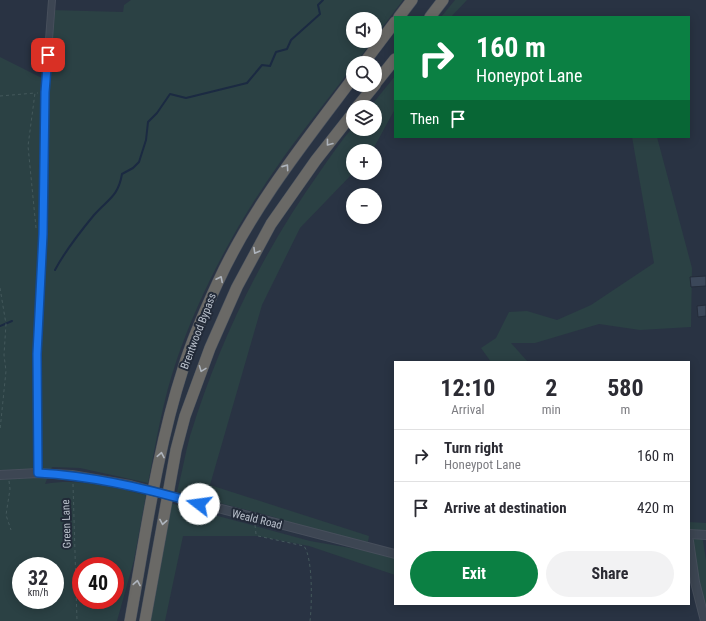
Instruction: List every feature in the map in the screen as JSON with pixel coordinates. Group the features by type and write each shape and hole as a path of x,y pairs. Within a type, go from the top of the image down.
{"highway":[{"path":"400,16 412,0"},
{"path":"431,16 443,0"},
{"path":"369,56 394,23"},
{"path":"382,76 394,61"},
{"name":"Brentwood Bypass","path":"130,621 164,443 182,370 204,313 218,280 244,233 286,168 346,87"},
{"path":"363,100 369,92"},
{"name":"Brentwood Bypass","path":"145,621 176,450 185,416 210,348 237,287 271,224 316,160 346,122"}],"street":[{"path":"38,473 37,354 43,234 45,92 52,0"},
{"name":"Weald Road","path":"0,475 38,473 72,475 130,485 394,554"},
{"path":"690,534 706,535"},
{"path":"690,548 695,582 705,621"}],"path":[{"path":"0,96 45,92"},
{"path":"35,93 28,146 36,228 39,234 43,234"},
{"path":"0,288 6,328 4,355 6,371 0,430"},
{"path":"9,475 10,489 6,515 11,530"},
{"name":"Green Lane","path":"72,475 76,621"},
{"path":"254,518 255,531 258,536 304,546 307,550 310,569 310,621"}],"green space":[{"path":"131,0 403,0 382,28 382,12 346,12 346,48 367,48 361,56 346,56 346,75 283,158 251,205 210,280 187,332 172,374 157,436 148,483 80,468 52,467 45,484 70,482 96,484 146,495 134,560 124,596 124,557 72,557 72,609 120,609 117,621 0,621 0,57 42,78 40,283 47,188 45,92 51,10 123,12 124,5"},
{"path":"455,0 467,0 452,16 442,16"},
{"path":"394,77 394,111 382,133 382,100 376,100"},
{"path":"346,136 380,136 376,144 346,144 346,180 300,228 262,305 210,485 369,536 368,542 324,533 270,516 177,492 190,436 214,366 244,299 298,203"},
{"path":"632,138 657,138 692,268 691,327 640,330 599,324 535,343 511,343 527,361 490,361 481,348 496,338 509,312 527,311 557,320 591,305 654,263"},
{"path":"170,503 310,541 362,550 394,558 394,575 309,546 258,536 183,536 165,621 150,621"},
{"path":"690,522 706,523 706,535 702,535 706,560 706,621 695,582 690,578"}],"building":[{"path":"706,276 706,286 691,287 690,277"},
{"path":"706,305 706,316 698,317 697,306"}],"waterway":[{"path":"55,270 83,228 115,193 122,174 133,168 139,162 146,140 148,122 157,113 170,94 186,98 247,83 262,65 270,66 276,52 287,49 291,40 320,14 318,5 323,0"},
{"path":"0,326 12,321"}],"route":[{"path":"48,55 45,92 43,234 37,354 38,473 102,479 199,504"}]}
